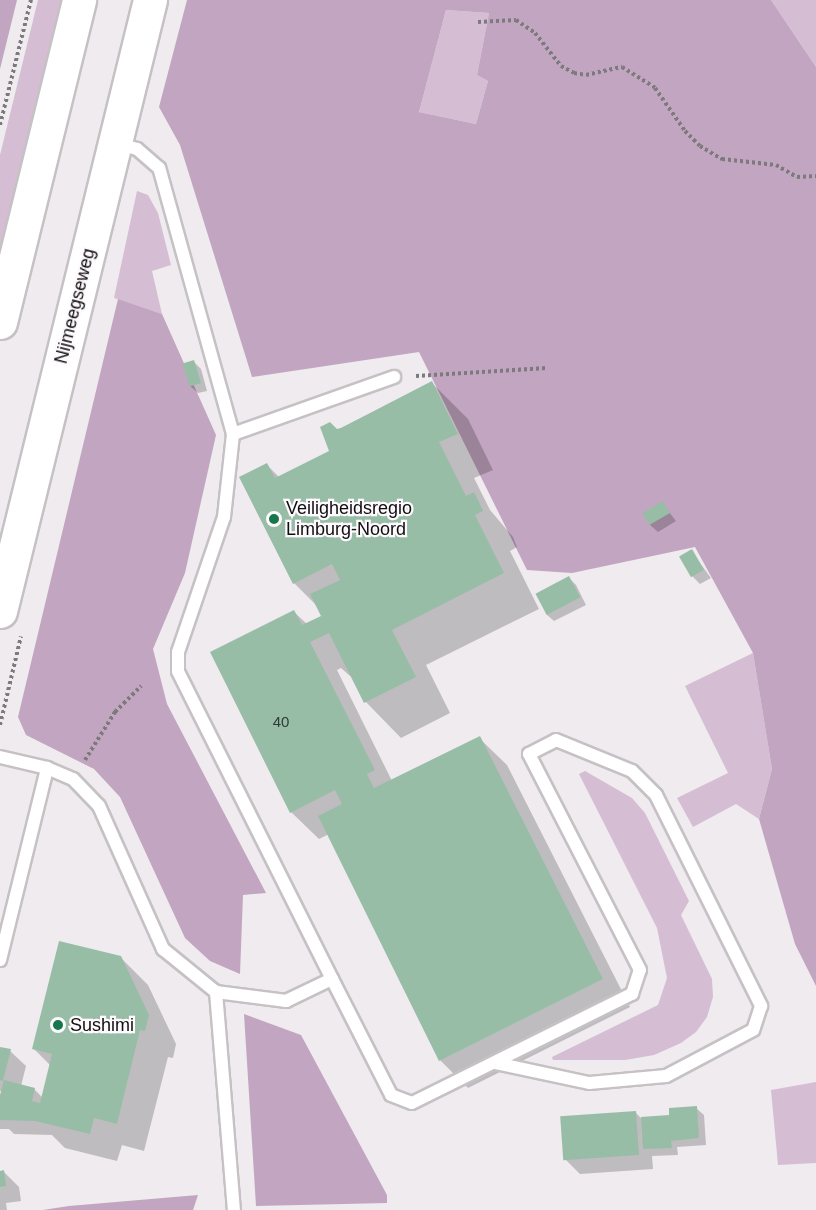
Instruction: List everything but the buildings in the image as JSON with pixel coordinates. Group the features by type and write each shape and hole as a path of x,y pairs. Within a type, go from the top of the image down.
{"main road":[{"path":"0,322 79,0"},
{"name":"Nijmeegseweg","path":"0,611 150,0"}],"lane":[{"path":"115,142 137,150 159,168 233,435 224,517 178,652 178,671 391,1095 412,1103 632,994 640,970 529,754 556,740 632,771 656,795 761,1006 753,1030 666,1076 590,1083 496,1063"},
{"path":"233,435 394,377"},
{"path":"0,757 47,768 73,779 99,806 163,949 216,992 286,1001 332,979"},
{"path":"0,960 47,768"},
{"path":"216,992 234,1210"}],"path":[{"path":"0,125 31,0"},
{"path":"477,22 516,20 535,33 561,66 574,73 586,75 622,67 655,88 685,131 700,146 723,159 776,165 797,177 816,176"},
{"path":"394,377 547,368"},
{"path":"73,779 115,712 141,686"}],"shaded area":[{"path":"0,0 17,0 0,69"},
{"path":"38,0 61,0 0,250 0,155"},
{"path":"187,0 771,0 816,67 816,986 795,944 759,819 772,769 753,653 695,547 572,573 527,570 419,352 252,377 180,145 159,107","holes":["446,10 489,13 477,75 488,81 476,124 419,112"]},
{"path":"771,0 816,0 816,67"},
{"path":"446,10 489,13 477,75 488,81 476,124 419,112"},
{"path":"137,191 148,195 158,213 171,265 152,271 162,314 114,298"},
{"path":"118,299 162,314 216,435 185,573 153,649 167,704 266,893 243,895 240,974 210,961 185,938 120,797 94,769 26,735 18,717"},
{"path":"753,653 772,769 759,819 736,804 693,827 677,798 728,773 685,686"},
{"path":"585,771 632,798 645,813 689,901 681,915 712,979 713,997 707,1017 696,1032 681,1043 654,1055 625,1060 553,1060 552,1057 658,1005 667,978 657,928 579,774"},
{"path":"244,1014 301,1035 387,1195 387,1203 256,1206"},
{"path":"816,1082 816,1163 778,1165 771,1090"},
{"path":"198,1195 193,1210 43,1210 69,1206"}],"place":[{"name":"Veiligheidsregio Limburg-Noord","path":"274,519"},
{"name":"Sushimi","path":"58,1025"}]}
